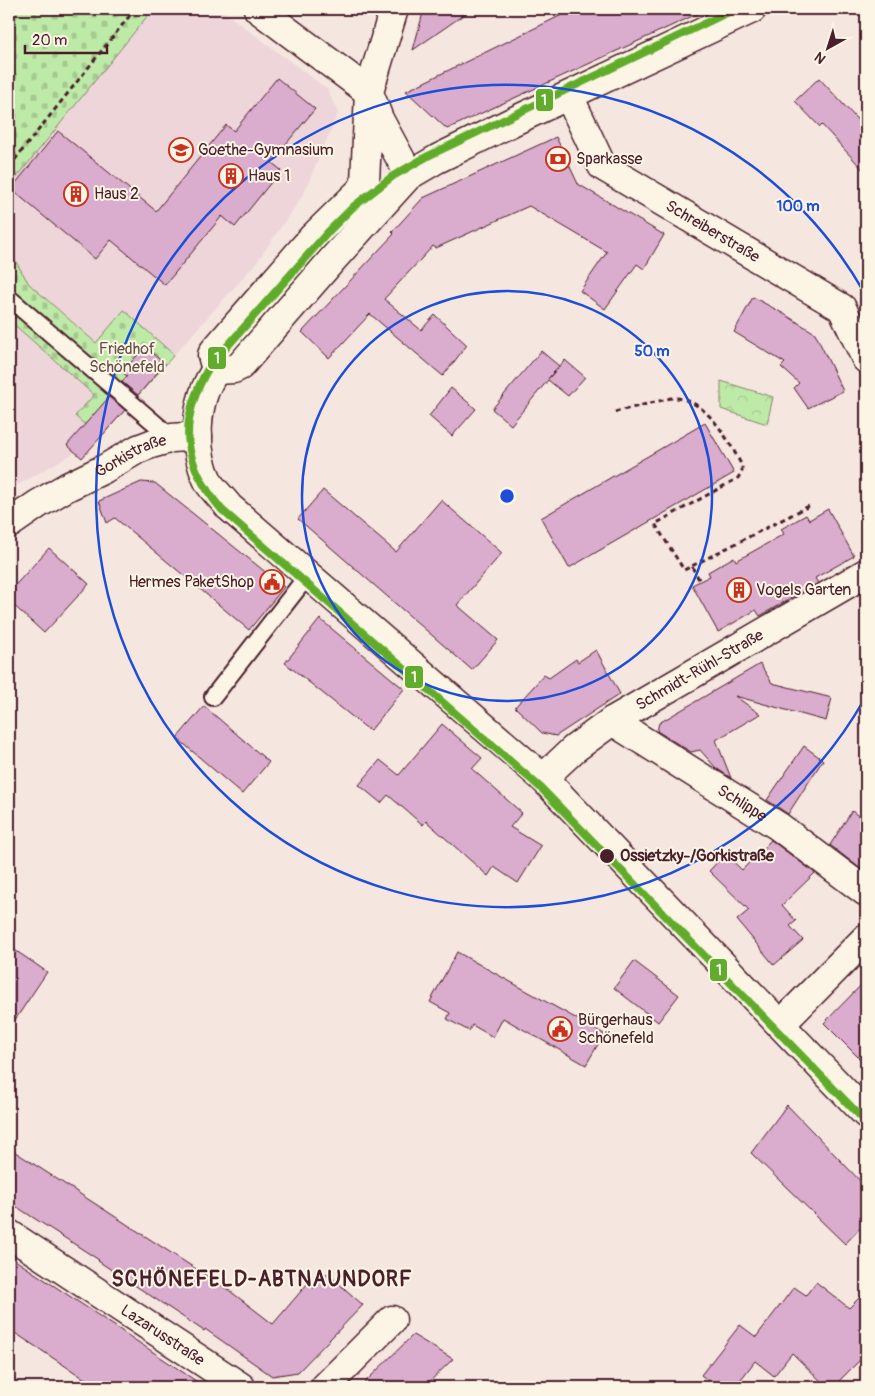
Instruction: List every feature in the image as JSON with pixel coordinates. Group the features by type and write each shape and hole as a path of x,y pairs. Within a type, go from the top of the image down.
{"street":[{"path":"258,9 369,92 379,119 408,176"},
{"path":"394,9 369,92 365,183 361,190 313,237 214,351 212,355 216,370 203,394 198,417 185,437 201,458 210,483 229,507 543,778 866,1114"},
{"path":"216,370 234,369 240,366 408,176 437,159 752,9"},
{"name":"Schreiberstraße","path":"569,96 602,166 842,308 866,359"},
{"name":"Gorkistraße","path":"9,524 38,504 138,449 151,444 185,437"},
{"name":"Schmidt-Rühl-Straße","path":"543,778 574,749 612,721 866,573"},
{"name":"Schlippe","path":"612,721 778,826 866,892"},
{"path":"781,1024 866,938"},
{"name":"Lazarusstraße","path":"9,1234 241,1387"},
{"path":"325,1387 392,1320"}],"lane":[{"path":"361,190 408,176"},
{"path":"9,298 185,437"},
{"path":"213,697 308,575"}],"path":[{"path":"9,167 135,9"},
{"path":"615,412 671,398 679,397 692,401 701,407 727,437 742,466 742,471 738,478 656,524 684,570 811,505"},
{"path":"692,567 700,581"}],"shaded area":[{"name":"Goethe-Gymnasium","path":"153,9 220,9 327,89 338,113 303,195 256,263 174,355 124,310 97,343 29,284 9,250 9,187"},
{"path":"9,320 94,395 100,438 9,490"}],"green space":[{"path":"9,9 153,9 9,187"},
{"name":"Friedhof Schönefeld","path":"9,250 29,284 96,343 124,310 174,355 100,438 75,416 94,395 9,320"},
{"path":"721,381 773,397 767,424 721,409"}],"building":[{"path":"424,9 472,9 413,50"},
{"path":"574,9 708,9 447,129 406,91"},
{"path":"277,78 315,109 271,162 281,170 235,227 222,216 165,285 111,240 95,259 11,189 58,131 156,211 226,125 234,131"},
{"path":"819,78 866,129 866,173 822,125 820,127 795,101"},
{"path":"556,137 578,184 664,235 644,269 637,264 605,309 580,291 607,252 529,206 436,248 433,246 384,299 421,330 435,315 467,345 443,376 370,314 329,358 302,332 394,234 392,232 423,198"},
{"path":"753,297 815,333 843,391 808,408 794,388 799,383 781,367 785,363 734,332"},
{"path":"145,347 165,364 138,395 122,382 127,376 122,372"},
{"path":"541,351 559,366 548,379 565,360 585,377 568,396 548,380 511,425 492,409"},
{"path":"451,388 476,409 452,436 429,416"},
{"path":"109,397 125,410 82,458 67,445"},
{"path":"705,423 734,473 569,568 541,518"},
{"path":"141,482 155,483 284,587 249,630 115,518 107,523 99,501"},
{"path":"323,490 396,552 441,500 502,553 457,605 498,640 472,670 298,519"},
{"path":"828,509 854,556 815,578 818,583 760,616 756,610 718,632 692,585 710,576 708,572 734,557 736,561 784,534 781,529 806,515 809,520"},
{"path":"49,548 89,584 44,633 9,601 9,592"},
{"path":"320,619 404,689 370,731 285,663"},
{"path":"596,650 620,694 556,736 542,733 515,707 544,675 549,678 576,659 578,662"},
{"path":"760,664 772,683 832,698 826,721 735,696 760,714 716,740 731,778 716,768 700,750 691,752 657,731 659,723"},
{"path":"204,706 269,762 242,794 177,738"},
{"path":"442,724 482,758 472,769 522,813 510,827 541,846 518,883 494,867 488,876 426,821 423,825 388,795 381,803 359,785 380,760 399,775"},
{"path":"804,746 823,760 788,814 767,800"},
{"path":"852,811 866,822 866,873 830,845"},
{"path":"771,840 815,873 782,905 796,921 790,926 803,940 774,965 737,920 749,910 709,871 725,854 742,870"},
{"path":"9,946 47,972 9,1029"},
{"path":"457,952 604,1034 586,1065 503,1018 493,1037 472,1025 469,1031 447,1019 450,1013 430,1002"},
{"path":"634,961 679,995 658,1022 614,988"},
{"path":"866,980 866,1065 824,1023"},
{"path":"787,1105 866,1187 866,1222 845,1244 751,1153"},
{"path":"9,1148 230,1291 273,1324 308,1283 314,1288 327,1273 363,1305 298,1372 272,1376 205,1329 204,1331 9,1202"},
{"path":"9,1256 205,1387 97,1387 9,1329"},
{"path":"816,1282 849,1308 866,1291 866,1354 833,1387 827,1387 792,1353 774,1376 755,1361 735,1387 717,1387 701,1375 740,1325 756,1337 794,1287 806,1295"},
{"path":"413,1335 453,1359 424,1387 360,1387"}],"tram line":[{"name":"1","path":"735,9 428,156 393,176 353,207 329,231 209,367 192,406 188,441 199,475 222,510 541,788 866,1122"}],"place":[{"name":"Goethe-Gymnasium","path":"181,150"},
{"name":"Sparkasse","path":"558,159"},
{"name":"Haus 1","path":"231,176"},
{"name":"Haus 2","path":"76,194"},
{"name":"Hermes PaketShop","path":"272,582"},
{"name":"Vogels Garten","path":"739,590"},
{"name":"Ossietzky-/Gorkistraße","path":"607,856"},
{"name":"Bürgerhaus Schönefeld","path":"560,1029"}],"district":[{"name":"SCHÖNEFELD-ABTNAUNDORF","path":"262,1279"}]}
